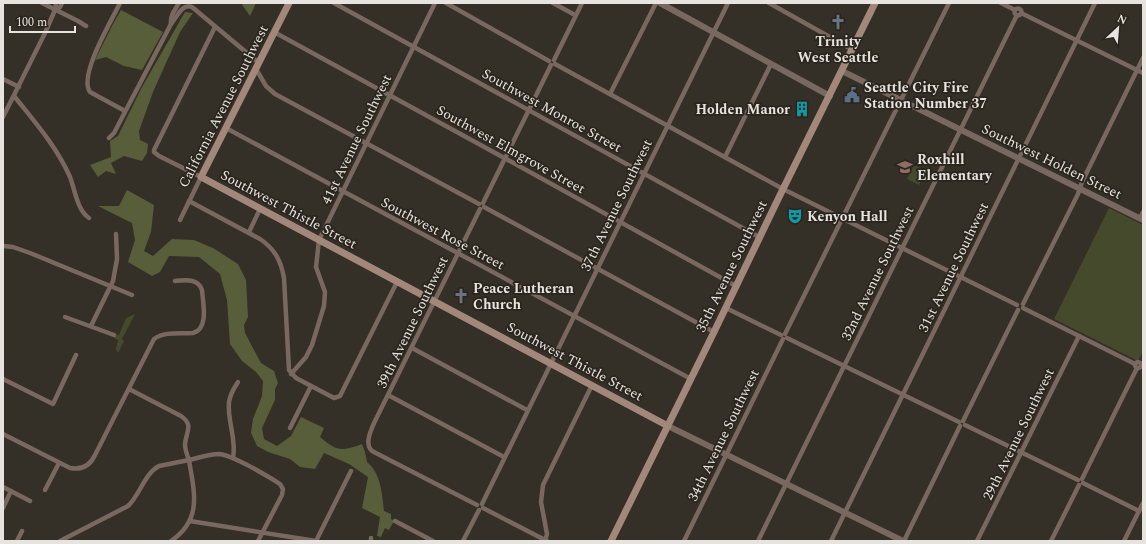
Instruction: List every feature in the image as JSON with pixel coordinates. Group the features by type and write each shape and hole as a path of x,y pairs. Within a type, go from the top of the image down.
{"main road":[{"name":"California Avenue Southwest","path":"201,177 289,3"},
{"name":"35th Avenue Southwest","path":"611,541 692,379 759,237 875,3"},
{"name":"Southwest Thistle Street","path":"201,177 668,426"}],"street":[{"path":"42,3 86,26"},
{"path":"3,117 55,10 56,3"},
{"path":"55,10 60,7 62,3"},
{"path":"120,3 97,50 87,86 90,92 125,111"},
{"path":"171,24 170,19 180,3"},
{"name":"Southwest Monroe Street","path":"334,3 759,237"},
{"name":"41st Avenue Southwest","path":"291,374 306,357 312,345 324,306 325,292 316,267 319,240 435,3"},
{"path":"446,3 783,189 1139,366"},
{"path":"553,3 575,15"},
{"name":"39th Avenue Southwest","path":"480,507 372,452 369,447 369,438 434,301 582,3"},
{"path":"610,94 656,3"},
{"path":"660,3 830,96"},
{"name":"37th Avenue Southwest","path":"463,541 728,3"},
{"path":"769,3 852,50"},
{"name":"34th Avenue Southwest","path":"684,541 949,3"},
{"path":"1001,3 1143,74"},
{"name":"32nd Avenue Southwest","path":"758,541 1023,3"},
{"name":"31st Avenue Southwest","path":"831,541 1095,3"},
{"path":"109,138 114,133 171,24 184,7 189,5 216,27 257,66 266,86 275,94 714,332"},
{"name":"Southwest Thistle Street","path":"201,177 154,152 216,27"},
{"name":"Southwest Elmgrove Street","path":"274,32 736,286"},
{"path":"904,541 1143,58"},
{"path":"725,157 771,64"},
{"name":"Southwest Holden Street","path":"842,71 1141,219"},
{"path":"3,79 19,86"},
{"path":"14,96 61,160 70,178 81,210 89,218"},
{"name":"Southwest Rose Street","path":"226,128 692,379"},
{"name":"California Avenue Southwest","path":"180,220 201,177"},
{"path":"189,201 260,239 276,253 284,278 287,362 291,374 334,398 338,398 397,282"},
{"path":"248,232 260,209"},
{"path":"1141,219 1143,212"},
{"path":"91,326 113,281 118,245 116,234"},
{"path":"3,246 13,247 30,253 132,295"},
{"path":"3,434 70,468 78,469 87,465 94,459 154,340 165,334 196,333 203,324 201,287 193,281 175,281"},
{"path":"726,308 1139,511"},
{"path":"65,317 114,335"},
{"name":"29th Avenue Southwest","path":"977,541 1079,336"},
{"path":"412,348 527,410"},
{"path":"3,379 53,404 76,355"},
{"path":"1051,541 1143,358"},
{"path":"233,458 234,449 229,403 233,390 238,382"},
{"path":"480,507 546,541 547,534 541,502 543,486 592,385"},
{"path":"290,428 311,386"},
{"path":"129,389 180,416 187,421 189,427 185,448 189,460 195,503 190,521 180,534 171,541"},
{"path":"388,396 504,457"},
{"name":"Southwest Thistle Street","path":"668,426 904,541"},
{"path":"60,541 128,506 150,473 159,466 216,454 223,454 233,458 277,482 282,489 282,495 258,541"},
{"path":"45,490 59,463"},
{"path":"190,521 263,531 316,541 351,471"},
{"path":"3,487 30,501"},
{"path":"3,508 11,491"},
{"path":"1124,541 1143,503"},
{"path":"395,521 433,541"},
{"path":"17,541 22,531"}],"green space":[{"path":"241,3 256,3 250,16"},
{"path":"121,10 163,32 142,70 124,66 106,57 95,60"},
{"path":"185,12 193,13 180,32 153,92 139,131 140,140 148,144 147,153 142,161 124,156 111,163 116,174 106,171 98,177 90,165 111,157 110,141 118,136 142,87"},
{"path":"914,165 926,171 919,185 907,179"},
{"path":"127,190 154,205 151,232 144,251 153,256 172,239 194,240 213,248 238,264 246,280 248,317 244,325 245,333 261,363 274,371 278,383 275,389 275,400 262,428 264,439 277,446 291,436 301,417 324,428 320,437 339,449 362,444 367,462 375,472 380,484 384,511 391,514 391,519 394,521 389,530 385,528 381,537 377,536 380,517 362,508 368,477 349,464 324,453 315,469 300,467 290,459 268,452 257,446 251,433 253,419 262,396 263,381 256,372 242,361 230,344 227,300 220,274 199,257 169,256 160,272 152,276 128,262 135,240 132,223 98,206 119,206"},
{"path":"1109,208 1143,225 1143,351 1138,361 1054,319"},
{"path":"135,314 122,339 124,341 118,353 116,349 118,340 114,338 115,334 119,335 126,318"}],"place":[{"name":"Trinity West Seattle","path":"838,22"},
{"name":"Seattle City Fire Station Number 37","path":"852,95"},
{"name":"Holden Manor","path":"802,109"},
{"name":"Roxhill Elementary","path":"905,167"},
{"name":"Kenyon Hall","path":"795,216"},
{"name":"Peace Lutheran Church","path":"461,296"}]}
